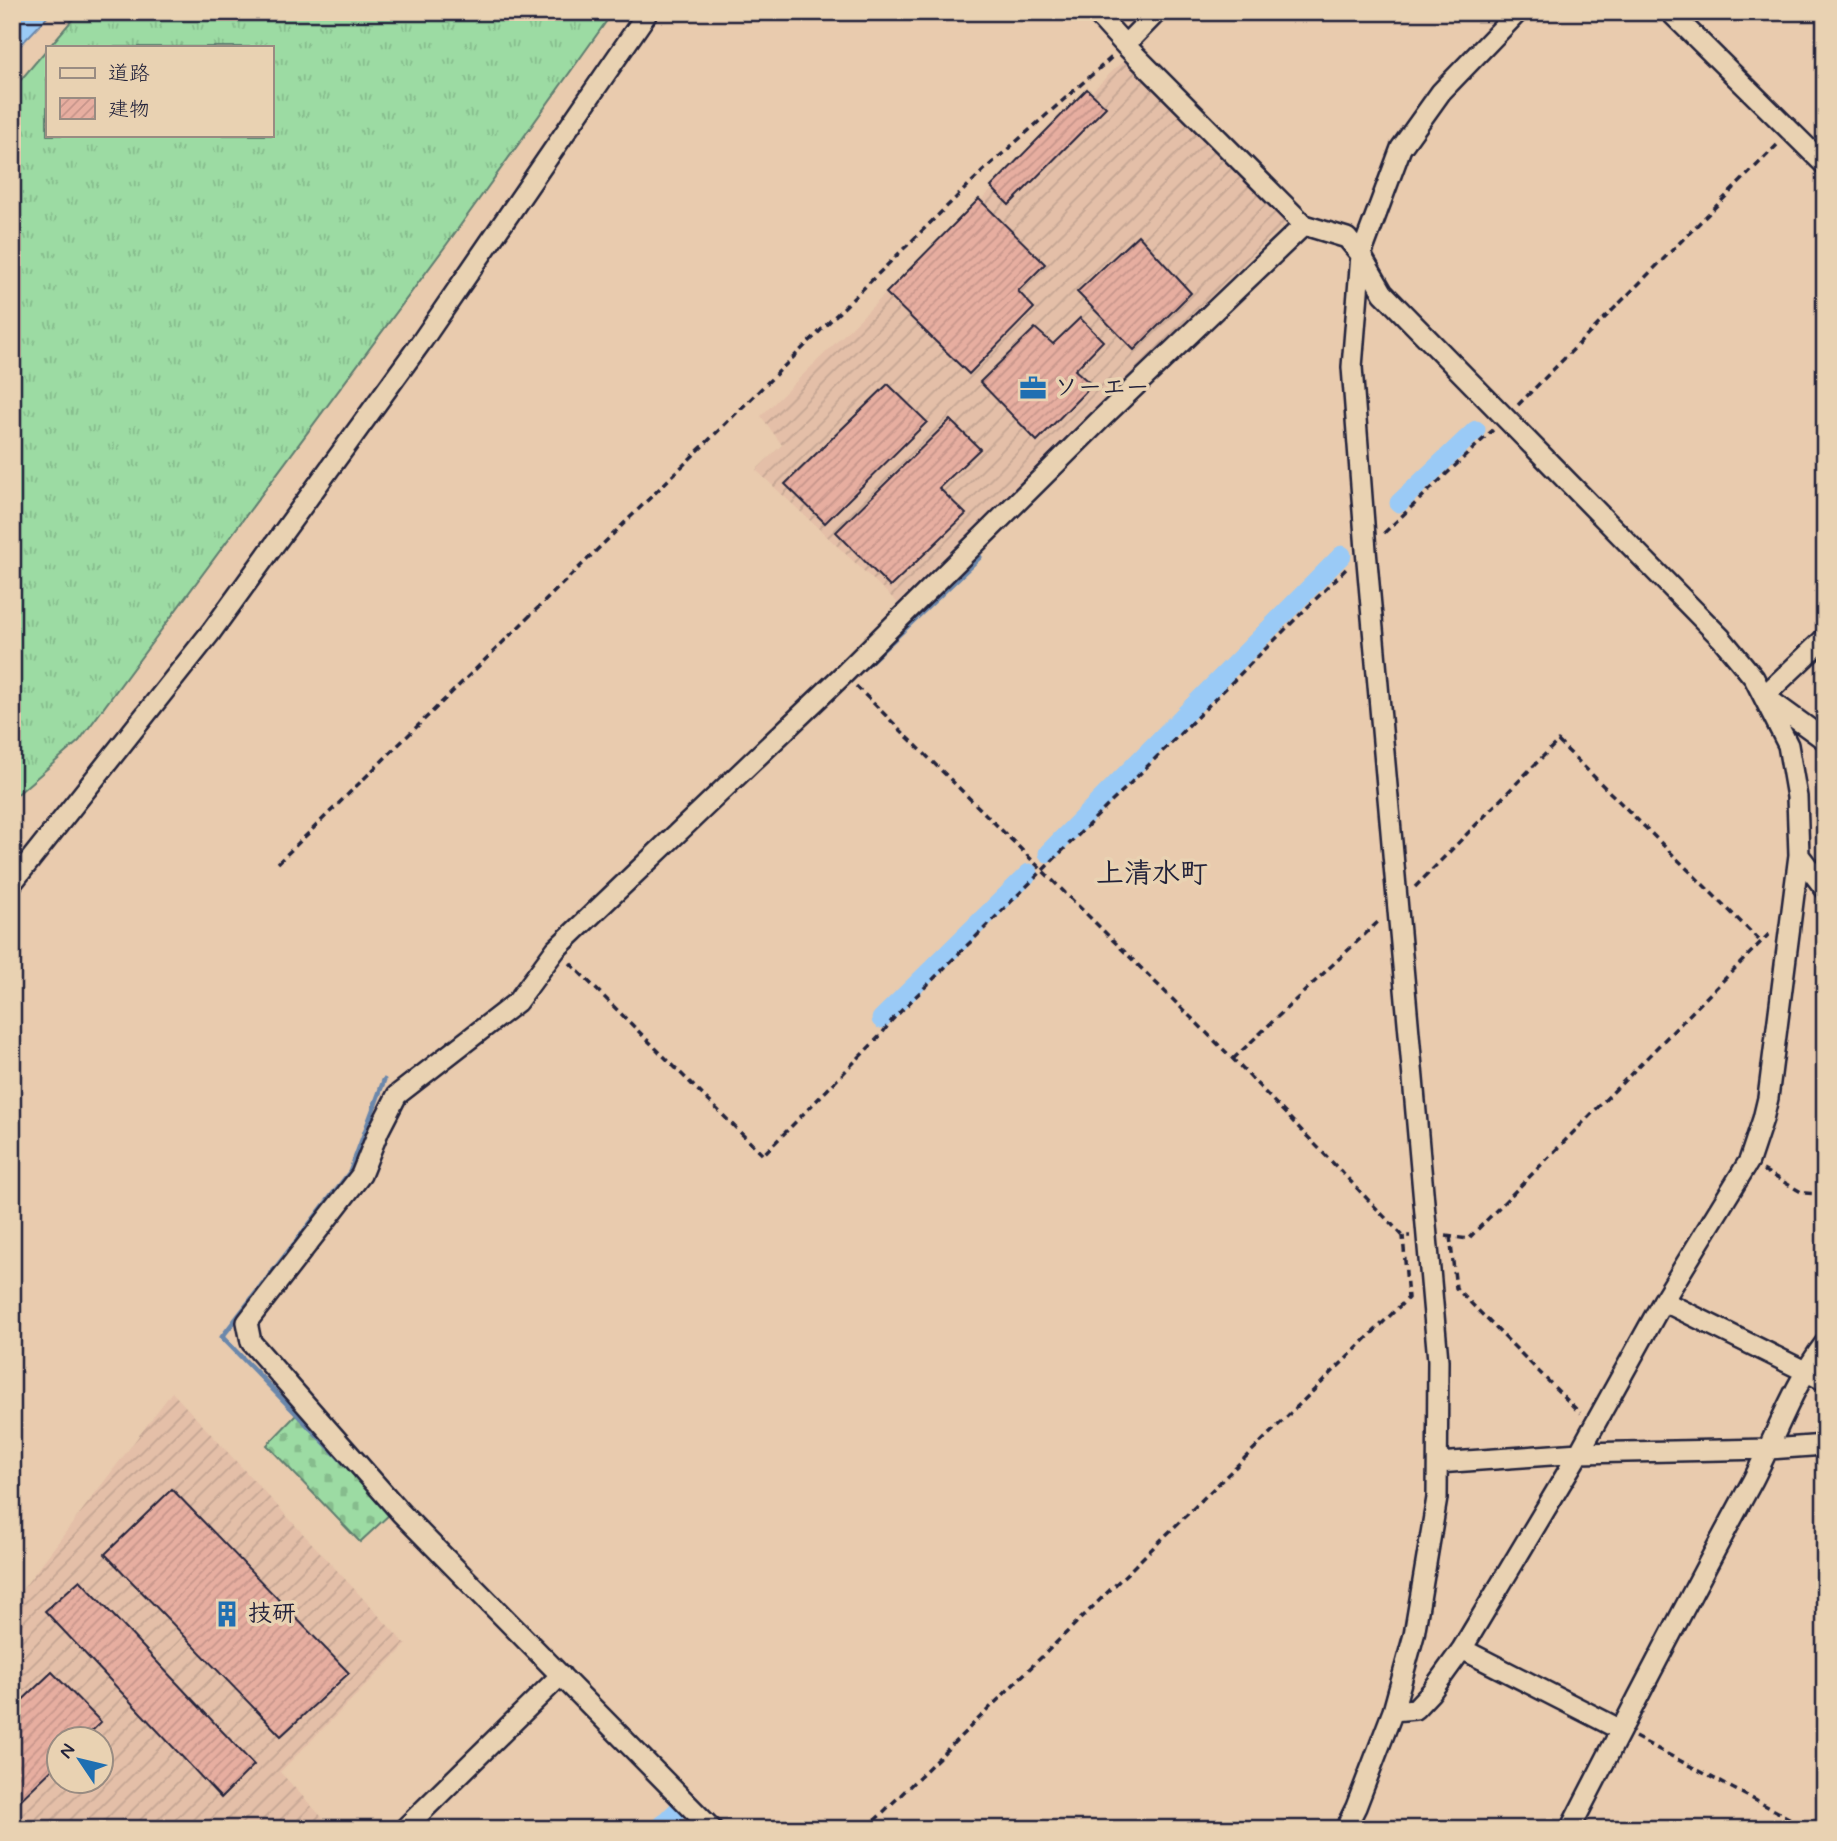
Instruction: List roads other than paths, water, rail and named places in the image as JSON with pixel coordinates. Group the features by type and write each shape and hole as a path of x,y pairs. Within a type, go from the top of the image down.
{"street":[{"path":"12,883 211,632 422,341 648,12"},
{"path":"1095,12 1304,225 1347,239 1361,255 1383,293 1721,638 1754,678 1764,696 1788,744 1793,770 1799,855 1768,1098 1749,1161 1663,1301 1579,1453 1462,1648 1431,1692 1415,1709 1393,1711"},
{"path":"1125,45 1157,12"},
{"path":"1345,1829 1393,1711 1413,1635 1437,1498 1438,1463 1438,1360 1352,367 1361,255 1401,148 1441,92 1518,12"},
{"path":"1670,12 1825,164"},
{"path":"712,1829 393,1503 250,1342 247,1322 361,1175 379,1130 397,1096 517,1002 556,949 844,674 1102,417 1304,225"},
{"path":"1764,696 1825,638"},
{"path":"1764,696 1825,740"},
{"path":"1799,855 1825,889"},
{"path":"1663,1301 1825,1381"},
{"path":"1570,1829 1807,1371 1825,1343"},
{"path":"1438,1463 1579,1453 1769,1449 1825,1445"},
{"path":"1462,1648 1621,1730"},
{"path":"404,1829 561,1675"}],"water":[{"path":"12,12 52,12 12,54"}],"waterway":[{"path":"1399,503 1476,430"},
{"path":"1048,853 1342,555"},
{"path":"866,666 980,557"},
{"path":"881,1019 1029,873"},
{"path":"357,1476 222,1337 350,1172 384,1080"},
{"path":"658,1829 680,1808"}],"place":[{"name":"ソーエー","path":"1033,388"},
{"name":"技研","path":"227,1614"}],"district":[{"name":"上清水町","path":"1152,874"}]}
